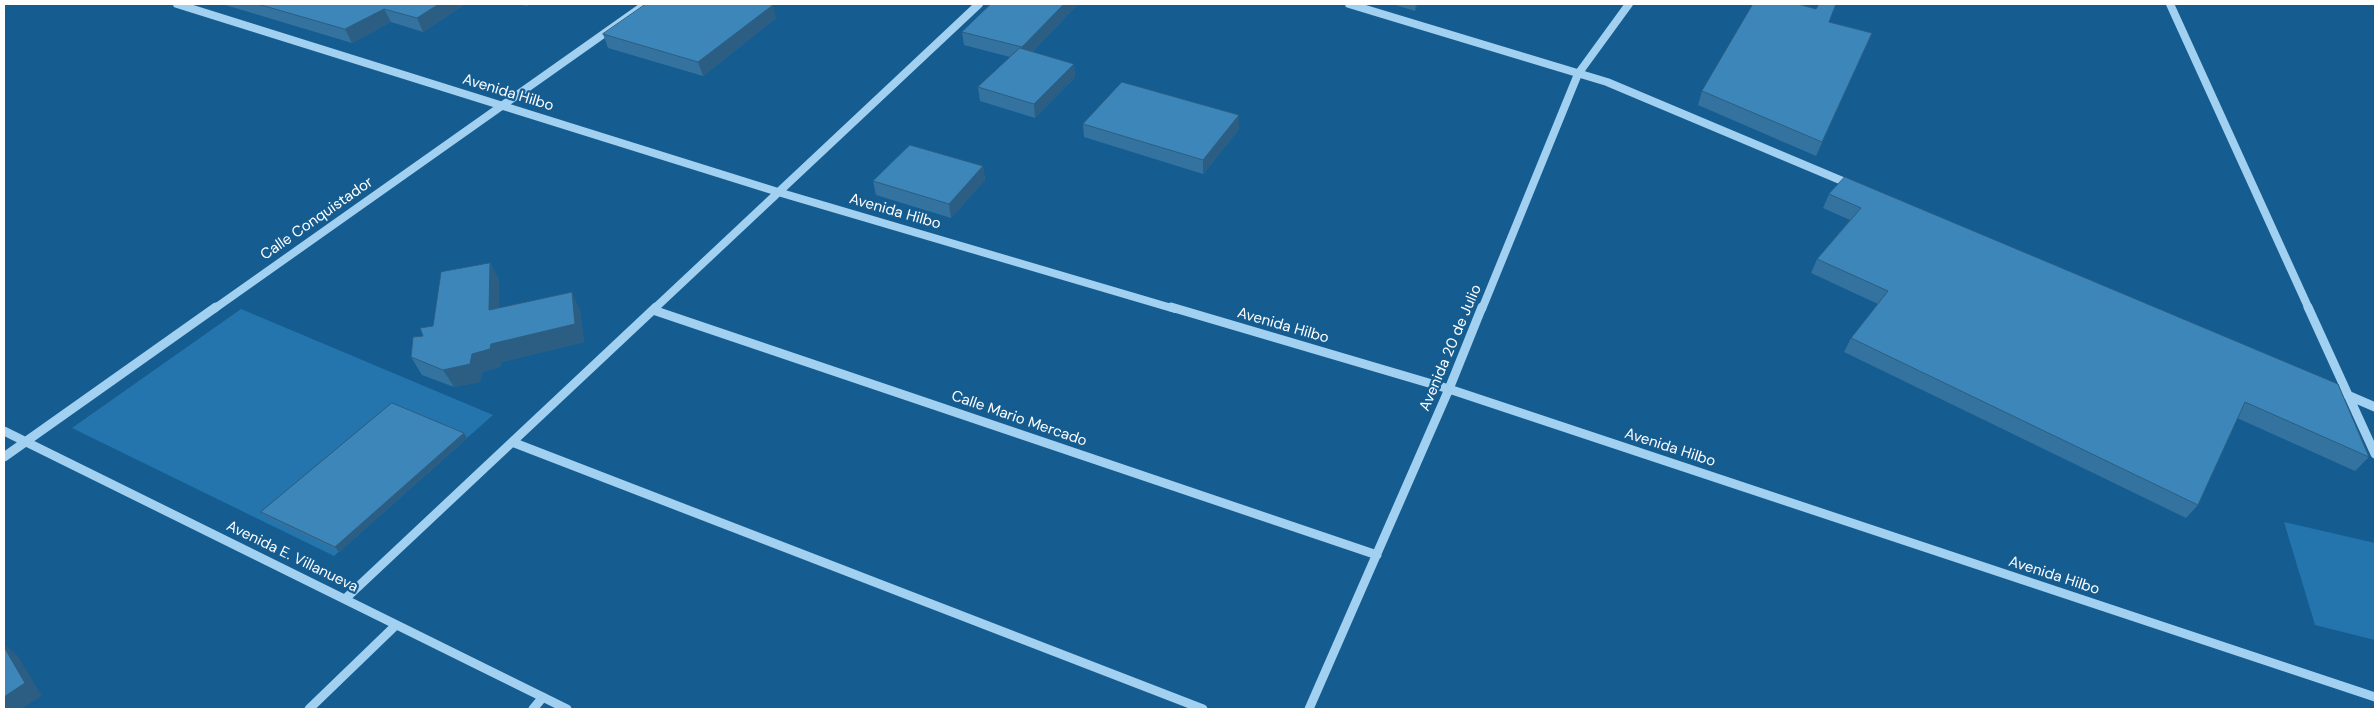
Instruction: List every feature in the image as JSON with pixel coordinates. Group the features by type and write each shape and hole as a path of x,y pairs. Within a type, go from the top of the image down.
{"street":[{"name":"Avenida Hilbo","path":"177,4 778,192 1449,389 2375,697"},
{"name":"Calle Conquistador","path":"4,457 646,4"},
{"path":"345,600 979,4"},
{"path":"1349,4 1607,82 1863,190"},
{"name":"Avenida 20 de Julio","path":"1309,709 1449,389 1578,74 1629,4"},
{"path":"2170,4 2375,454"},
{"name":"Calle Mario Mercado","path":"653,310 1377,555"},
{"path":"2321,384 2375,407"},
{"name":"Avenida E. Villanueva","path":"4,431 567,709"},
{"path":"512,442 1203,709"},
{"path":"309,709 396,624"},
{"path":"533,709 544,698"}],"shaded area":[{"path":"241,309 493,415 334,556 72,428"},
{"path":"2284,522 2375,543 2375,640 2315,625"}],"building":[{"path":"258,4 439,4 417,18 384,9 345,29"},
{"path":"646,4 773,5 698,62 603,34"},
{"path":"991,4 1064,4 1022,47 962,32"},
{"path":"1753,4 1798,4 1816,9 1819,4 1836,4 1829,22 1872,33 1822,142 1702,91"},
{"path":"1020,48 1074,64 1034,104 978,87"},
{"path":"1122,82 1239,115 1203,160 1083,124"},
{"path":"910,145 983,166 949,204 873,181"},
{"path":"1845,177 2338,384 2369,457 2245,402 2198,505 1851,338 1888,291 1817,259 1861,208 1829,194"},
{"path":"490,263 489,310 572,292 575,324 491,344 490,349 472,354 470,364 443,370 411,357 413,337 423,336 420,328 433,326 441,272"},
{"path":"392,403 464,433 335,547 261,512"},
{"path":"4,647 25,683 4,697"}]}
